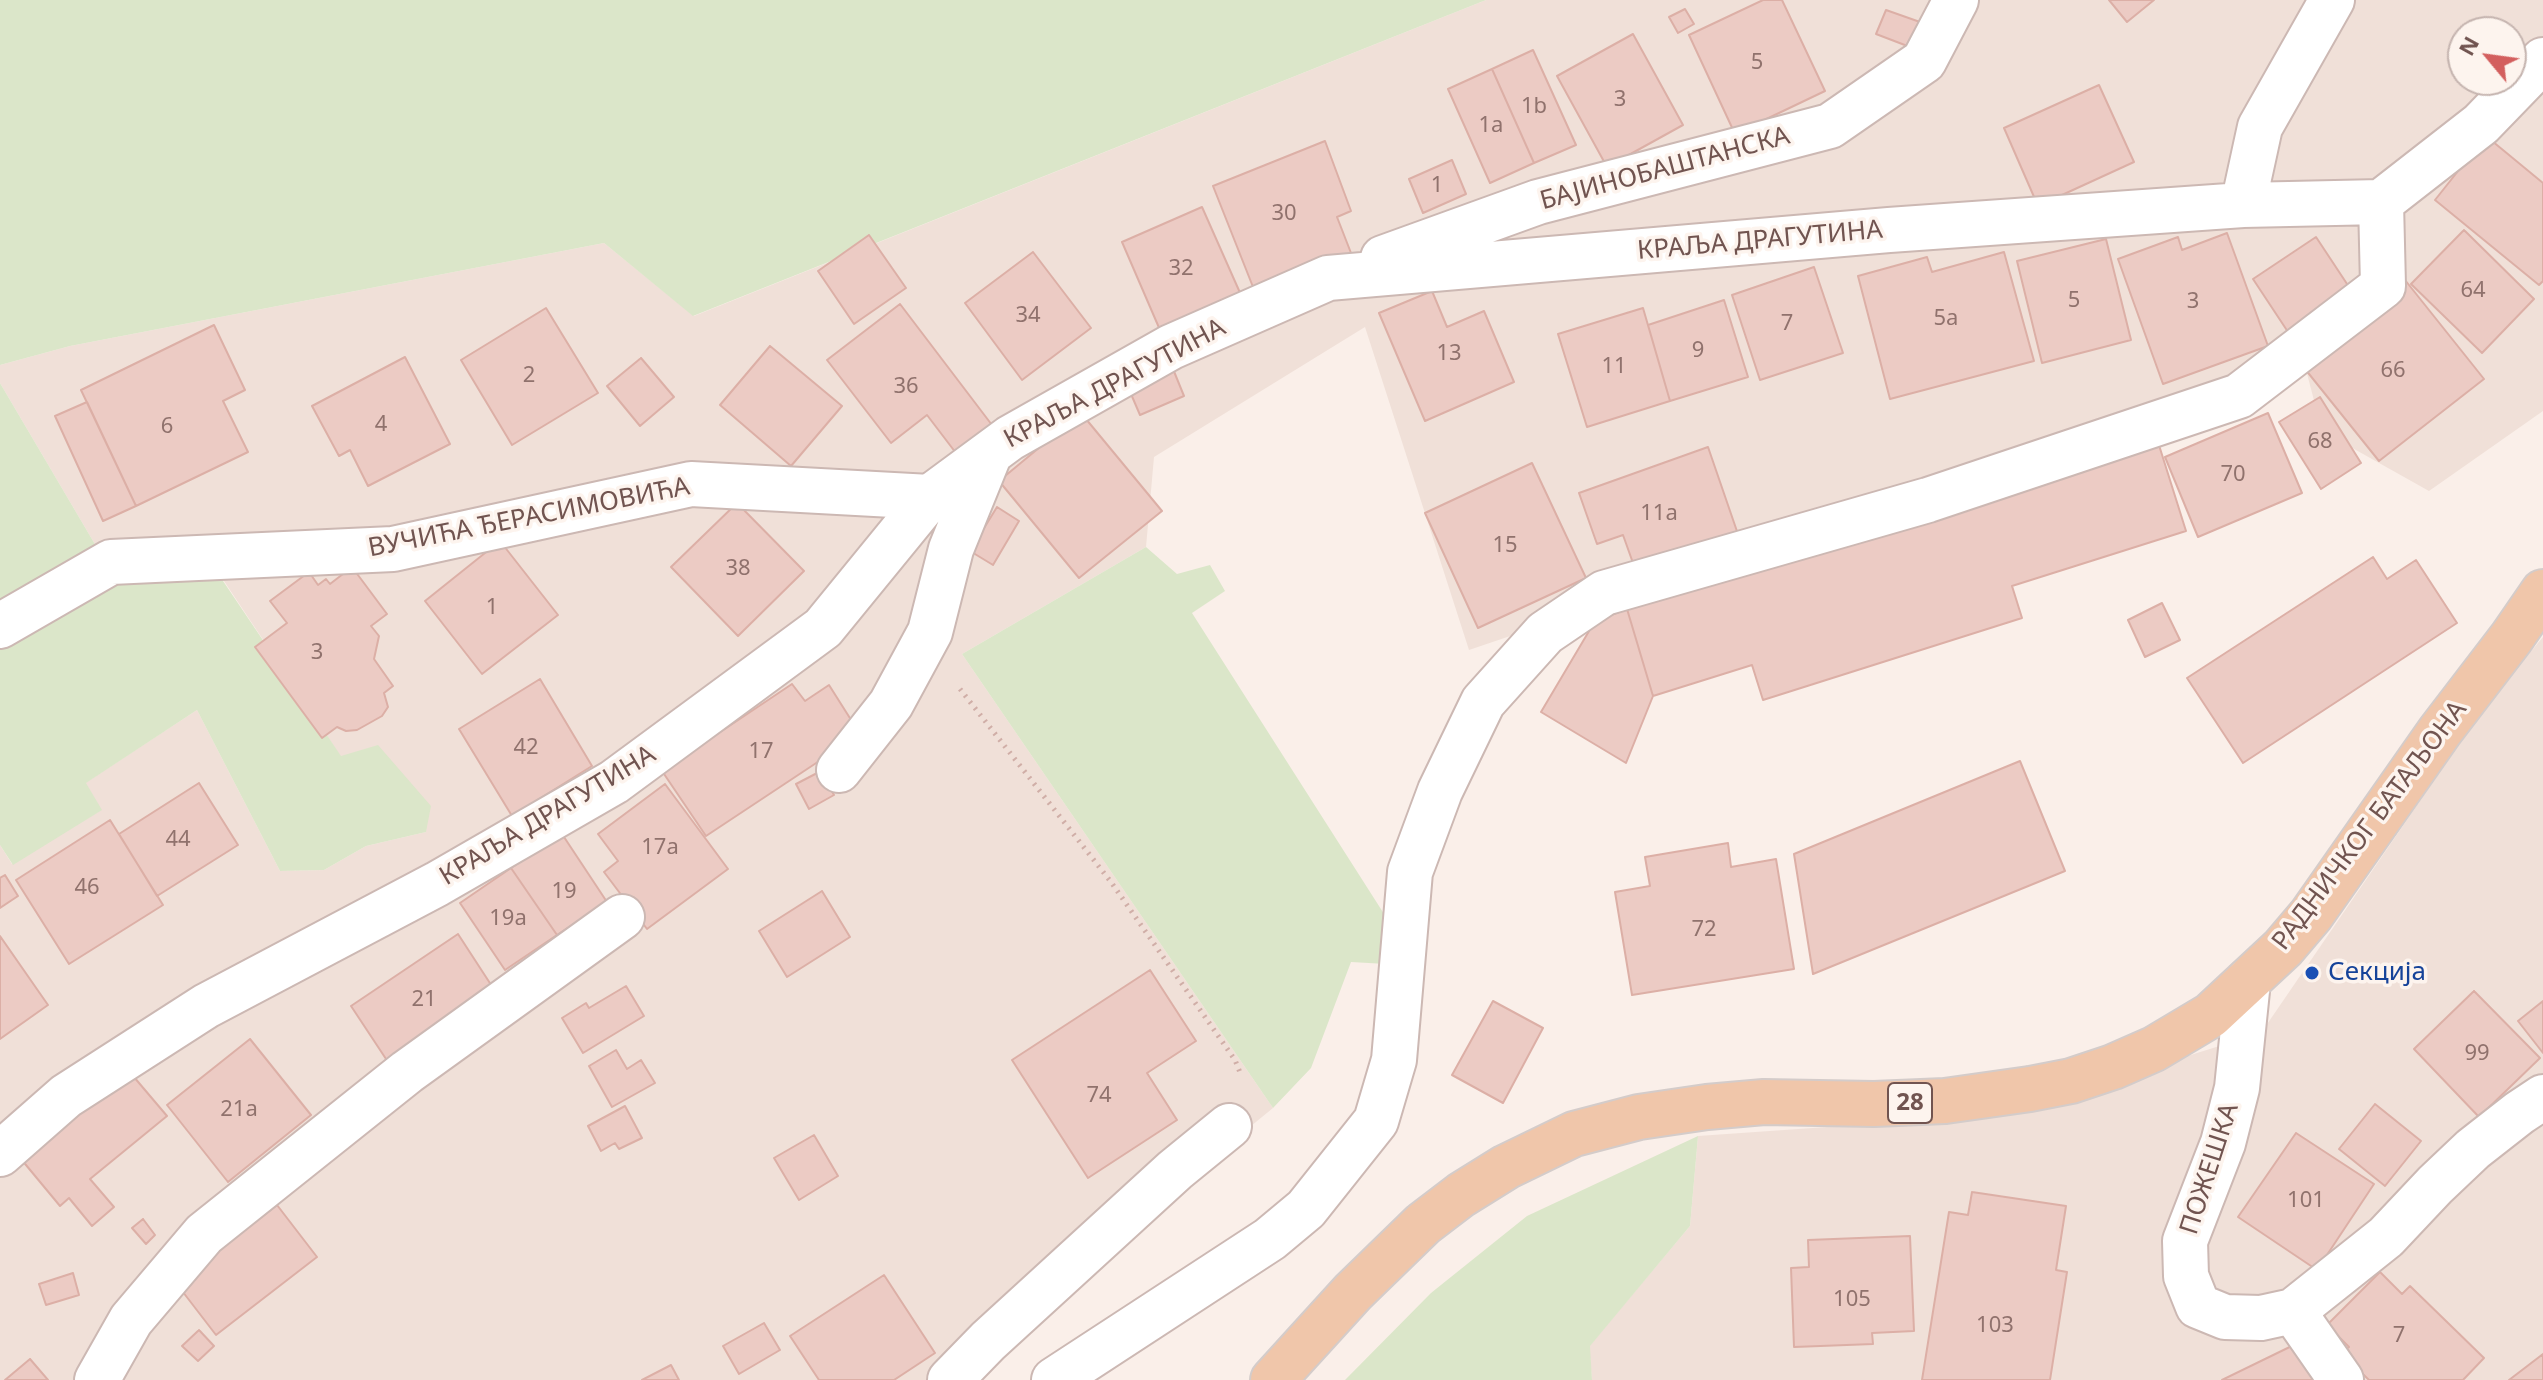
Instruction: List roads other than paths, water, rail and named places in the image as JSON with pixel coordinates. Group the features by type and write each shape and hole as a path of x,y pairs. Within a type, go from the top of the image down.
{"main road":[{"name":"РАДНИЧКОГ БАТАЉОНА","path":"1273,1380 1353,1292 1423,1224 1506,1167 1574,1134 1639,1117 1707,1107 1764,1102 1874,1104 1945,1101 2071,1081 2154,1049 2211,1015 2283,948 2311,915 2440,731 2528,636 2543,592"}],"street":[{"name":"БАЈИНОБАШТАНСКА","path":"1328,278 1538,202 1830,126 1924,61 1956,0"},
{"path":"2243,205 2260,127 2332,0"},
{"path":"1054,1380 1270,1239 1306,1209 1376,1121 1394,1060 1410,872 1440,791 1483,702 1545,633 1604,593 1928,500 2239,396 2383,286 2381,202 2481,124 2543,60"},
{"name":"КРАЉА ДРАГУТИНА","path":"0,1154 66,1096 206,1006 437,884 614,782 823,628 930,497 1010,438 1171,347 1328,278 1874,231 2243,205 2381,202"},
{"path":"839,770 891,704 930,632 951,549 990,453"},
{"name":"ВУЧИЋА ЂЕРАСИМОВИЋА","path":"0,626 111,562 393,549 691,484 930,497"},
{"path":"97,1380 131,1320 204,1234 407,1072 622,917"},
{"name":"ПОЖЕШКА","path":"2248,981 2237,1088 2223,1143 2185,1241 2186,1276 2198,1306 2225,1317 2261,1318 2293,1311 2386,1237 2473,1149 2543,1097"},
{"path":"950,1380 988,1341 1175,1170 1229,1126"},
{"path":"2293,1311 2341,1380"}],"place":[{"name":"Секција","path":"2312,973"}]}
